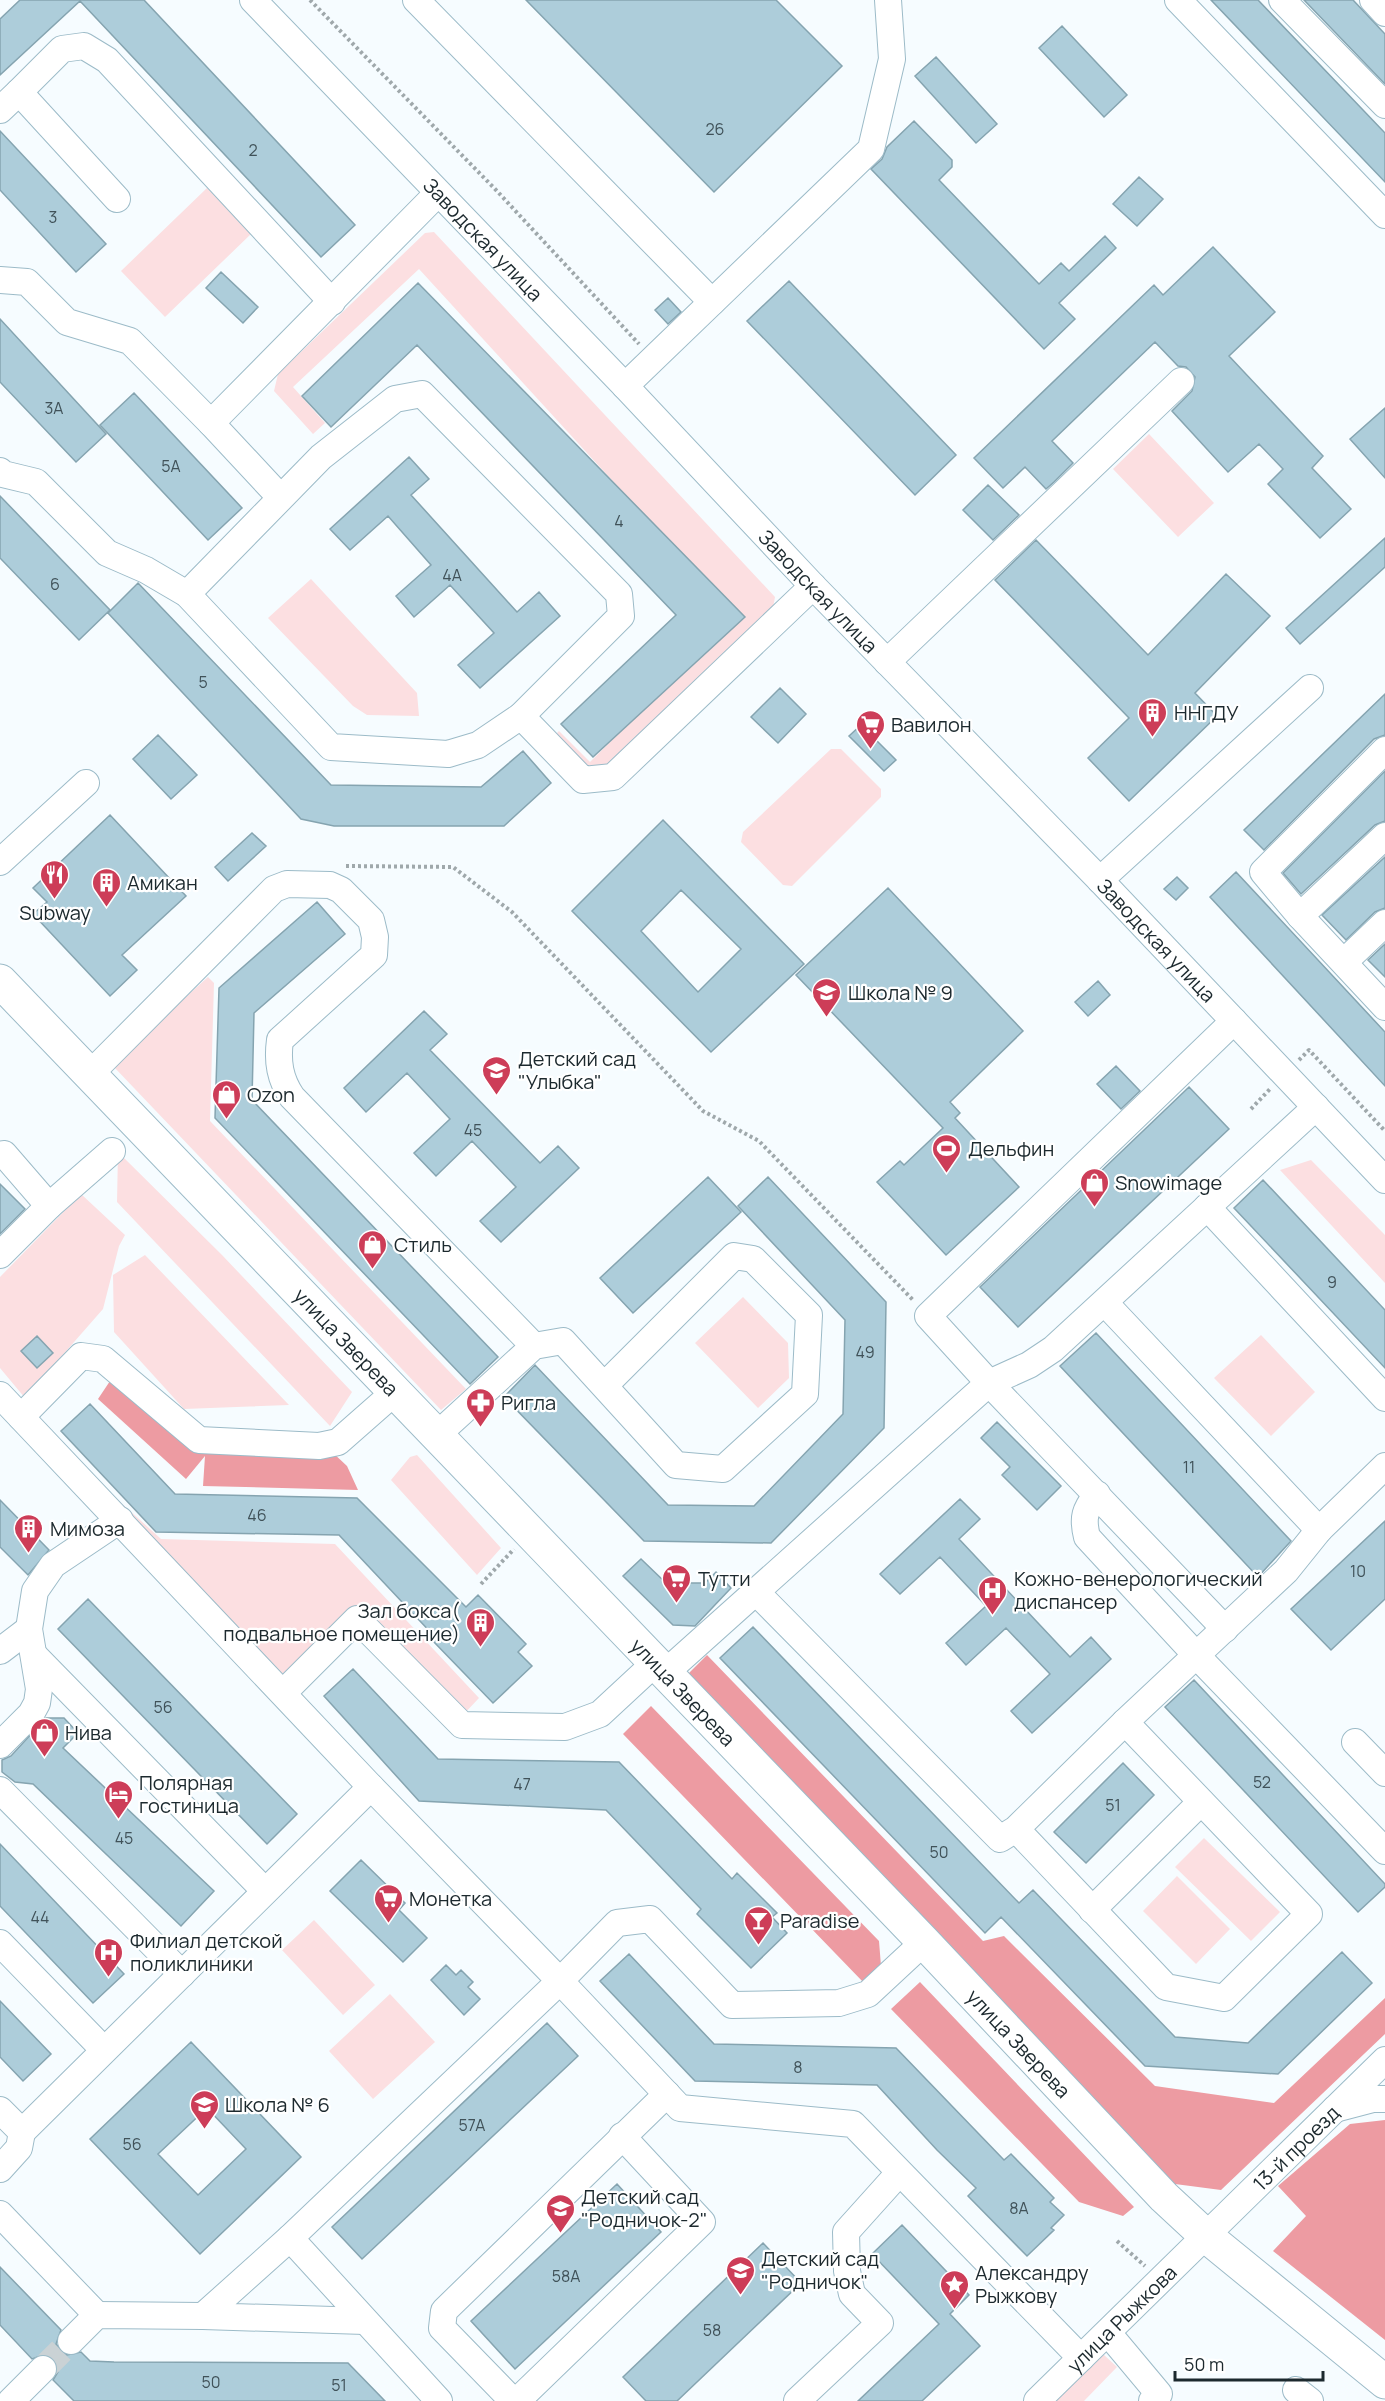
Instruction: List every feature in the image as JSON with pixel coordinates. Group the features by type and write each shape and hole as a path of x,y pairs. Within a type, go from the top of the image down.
{"main road":[{"name":"улица Зверева","path":"4,993 88,1075 438,1434 1156,2188 1206,2236 1385,2382"}],"street":[{"name":"Заводская улица","path":"253,0 625,386 813,586 1100,880 1385,1180"},
{"path":"416,0 712,302"},
{"path":"625,386 871,149 892,59 888,0"},
{"path":"1178,0 1385,215"},
{"path":"1282,0 1385,105"},
{"path":"1373,0 1385,13"},
{"path":"0,110 62,49 84,46 107,60 332,302"},
{"path":"20,92 117,199"},
{"path":"211,423 438,193"},
{"path":"0,280 27,282 67,322 130,341 280,497"},
{"path":"887,662 1181,381"},
{"path":"0,471 3,474 36,482 107,553 146,570 187,594 331,747 448,754 478,745 521,716 621,616 619,594 422,394 395,399 321,457 187,594"},
{"path":"521,716 583,780 613,777 813,586"},
{"path":"1100,880 1310,688"},
{"path":"1385,750 1263,872 1300,916 1385,1007"},
{"path":"0,862 86,783"},
{"path":"1300,916 1385,836"},
{"path":"88,1075 274,889 287,884 330,885 341,890 371,920 375,937 374,956 280,1040 277,1058 283,1084 300,1106 534,1346"},
{"path":"1344,962 1385,923"},
{"path":"1225,1629 989,1383 928,1316 1234,1021"},
{"path":"284,1692 357,1619 462,1725 565,1727 600,1714 755,1591 989,1383 1029,1365 1053,1348 1105,1303 1316,1107"},
{"path":"0,1255 49,1206 112,1151"},
{"path":"4,1154 49,1206"},
{"path":"1207,1208 1385,1398"},
{"path":"438,1434 534,1346 563,1341 676,1465 723,1469 805,1395 809,1315 753,1259 734,1256 605,1385"},
{"path":"1105,1303 1318,1530"},
{"path":"21,1417 81,1356 103,1359 199,1440 319,1446 338,1442 396,1391"},
{"path":"0,1395 284,1692 371,1787 680,2108 853,2124 1081,2358"},
{"path":"755,1591 1000,1839 1016,1829 1125,1722 1286,1571 1318,1530 1385,1466"},
{"path":"1097,1494 1085,1509 1083,1521 1087,1537 1196,1655 1385,1851"},
{"path":"0,1746 31,1714 37,1703 39,1689 36,1657 29,1629 35,1591 53,1565 120,1520"},
{"path":"0,1651 29,1629"},
{"path":"36,1657 265,1892"},
{"path":"1016,1829 1166,1987 1224,1998 1309,1914 1125,1722"},
{"path":"1355,1742 1385,1773"},
{"path":"0,2169 20,2148 22,2132 371,1787"},
{"path":"0,1790 182,1974"},
{"path":"1092,1910 1201,1802"},
{"path":"202,2316 290,2238 560,1981 617,1923 650,1919 732,2005 839,2003 868,1994 924,1942"},
{"path":"0,1943 104,2050"},
{"name":"13-й проезд","path":"1206,2236 1385,2060"},
{"path":"622,2136 702,2222 515,2401 442,2328 444,2311 622,2136 667,2094"},
{"path":"1332,2110 1373,2099 1385,2099"},
{"path":"0,2110 22,2132"},
{"path":"797,2401 880,2324 852,2294 846,2271 846,2232 899,2173"},
{"path":"0,2214 97,2315"},
{"name":"улица Рыжкова","path":"1037,2401 1206,2236"},
{"path":"290,2238 439,2401"},
{"path":"71,2341 97,2315 365,2321"},
{"path":"1108,2333 1159,2394 1152,2401"},
{"path":"11,2401 43,2370"}],"path":[{"path":"310,0 496,190 652,359"},
{"path":"340,866 453,867 512,912 703,1111 759,1141 928,1316"},
{"path":"1310,1050 1385,1131"},
{"path":"1117,2241 1148,2269"}],"shaded area":[{"path":"207,188 251,234 165,317 121,271"},
{"path":"434,232 775,597 773,608 609,771 583,770 553,737 559,731 590,762 736,616 419,269 293,387 325,423 313,434 274,391 278,374 425,233"},
{"path":"1149,434 1214,503 1178,537 1113,469"},
{"path":"311,579 417,693 419,716 367,715 353,706 268,618"},
{"path":"831,749 841,749 881,789 881,797 792,886 783,885 741,842 743,832"},
{"path":"208,977 214,983 210,1121 466,1389 441,1410 114,1067 117,1059"},
{"path":"118,1152 222,1255 352,1392 330,1426 117,1202"},
{"path":"1311,1160 1385,1235 1385,1283 1280,1170"},
{"path":"81,1194 125,1235 119,1246 103,1309 25,1398 0,1368 0,1277"},
{"path":"145,1255 289,1405 184,1409 114,1332 113,1275"},
{"path":"743,1297 788,1343 789,1378 758,1408 695,1343"},
{"path":"1261,1335 1315,1392 1271,1436 1214,1378"},
{"path":"110,1381 181,1435 214,1454 314,1456 331,1451 347,1466 358,1490 203,1486 205,1456 186,1479 98,1399"},
{"path":"54,1442 161,1539 335,1544 479,1698 463,1715 363,1609 281,1678"},
{"path":"417,1455 501,1548 477,1575 391,1480 410,1457"},
{"path":"707,1655 983,1941 1004,1936 1155,2086 1274,2103 1385,1998 1385,2034 1221,2190 1175,2184 685,1677"},
{"path":"651,1706 879,1941 881,1966 864,1983 623,1734"},
{"path":"1204,1838 1280,1912 1251,1941 1175,1867"},
{"path":"1177,1876 1230,1929 1196,1964 1143,1911"},
{"path":"314,1920 375,1985 343,2015 282,1950"},
{"path":"920,1982 1134,2207 1123,2216 1079,2202 891,2009"},
{"path":"390,1994 435,2042 373,2099 329,2051"},
{"path":"1385,2120 1385,2340 1273,2251 1306,2216 1278,2186 1350,2124"},
{"path":"1103,2354 1117,2367 1084,2401 1055,2401"}],"building":[{"path":"20,0 144,0 355,225 321,257 80,1 0,75 0,19"},
{"path":"526,0 776,0 842,66 714,192"},
{"path":"1211,0 1258,0 1385,133 1385,182"},
{"path":"1304,0 1353,0 1385,34 1385,84"},
{"path":"1062,26 1127,95 1104,117 1039,48"},
{"path":"936,57 997,124 976,143 915,76"},
{"path":"914,121 952,160 952,167 939,180 1039,284 1061,263 1069,271 1105,236 1116,248 1059,303 1075,319 1044,349 871,169 882,159 887,147"},
{"path":"0,131 106,244 76,272 0,190"},
{"path":"1139,177 1163,199 1137,226 1113,204"},
{"path":"1213,247 1275,312 1229,356 1323,456 1312,468 1351,509 1320,538 1268,484 1283,469 1259,444 1228,472 1172,411 1192,391 1195,377 1186,367 1178,366 1155,342 1052,441 1073,463 1054,482 1046,489 1025,467 1003,488 974,458 1154,285 1163,295"},
{"path":"221,272 258,307 243,323 206,288"},
{"path":"789,281 956,455 915,495 747,321"},
{"path":"418,283 745,617 593,757 561,724 676,615 417,345 331,427 302,396"},
{"path":"668,298 681,312 668,324 655,310"},
{"path":"0,319 106,434 76,462 0,382"},
{"path":"134,393 242,508 208,540 100,425"},
{"path":"1385,408 1385,478 1350,439"},
{"path":"409,457 429,479 411,495 517,612 539,592 560,616 480,688 458,665 494,633 450,585 414,617 396,596 431,565 388,516 350,550 330,529"},
{"path":"988,485 1019,515 993,540 963,510"},
{"path":"0,496 110,610 79,640 0,558"},
{"path":"1385,538 1385,567 1300,644 1286,628"},
{"path":"1036,540 1148,655 1226,574 1270,616 1195,693 1217,716 1129,801 1088,758 1129,718 995,580"},
{"path":"138,583 331,785 481,787 523,751 551,783 504,826 334,826 301,819 108,613"},
{"path":"780,688 806,714 778,743 751,717"},
{"path":"1385,694 1385,735 1374,739 1264,850 1244,830"},
{"path":"861,725 896,760 884,771 849,736"},
{"path":"158,735 197,775 171,799 133,759"},
{"path":"1385,771 1385,821 1375,825 1301,894 1283,873"},
{"name":"Амикан","path":"110,815 186,896 122,955 137,970 110,996 33,914 47,902 33,888"},
{"path":"663,820 804,964 711,1052 572,911","holes":["681,890 741,949 698,992 641,931"]},
{"path":"252,833 266,846 228,881 215,867"},
{"path":"1385,857 1385,908 1375,912 1346,940 1322,915"},
{"path":"1236,872 1385,1032 1385,1086 1210,897"},
{"path":"1177,877 1188,888 1176,900 1164,889"},
{"path":"888,888 1023,1031 950,1102 960,1113 955,1118 1019,1187 946,1255 877,1182 900,1161 904,1165 943,1128 796,975"},
{"path":"317,902 345,934 254,1013 252,1100 498,1357 470,1384 215,1118 219,988"},
{"path":"1385,944 1385,977 1368,960"},
{"path":"1098,981 1110,995 1088,1016 1075,1002"},
{"path":"424,1011 447,1034 430,1050 540,1163 558,1146 579,1168 501,1242 480,1221 516,1187 472,1141 436,1176 414,1153 450,1119 407,1073 366,1112 344,1088"},
{"path":"1116,1066 1140,1091 1121,1109 1097,1084"},
{"path":"1189,1087 1229,1129 1018,1327 980,1287"},
{"path":"708,1177 741,1212 633,1313 600,1278"},
{"path":"768,1177 886,1302 884,1428 771,1543 644,1541 504,1397 535,1365 668,1505 754,1506 843,1414 845,1320 738,1206"},
{"path":"1263,1180 1385,1310 1385,1368 1234,1208"},
{"path":"0,1184 25,1209 0,1234"},
{"path":"1096,1333 1291,1541 1258,1577 1060,1366"},
{"path":"37,1336 53,1353 37,1368 21,1351"},
{"path":"90,1404 175,1494 357,1498 466,1607 478,1595 526,1644 518,1652 532,1666 493,1703 432,1640 435,1637 339,1535 156,1532 61,1431"},
{"path":"997,1422 1061,1486 1037,1510 1002,1475 1010,1467 981,1438"},
{"path":"960,1499 980,1519 959,1539 1070,1657 1091,1637 1111,1659 1032,1733 1011,1711 1050,1674 1006,1628 966,1665 946,1643 986,1606 940,1557 900,1594 880,1574"},
{"path":"0,1500 49,1550 28,1575 0,1547"},
{"path":"1385,1521 1385,1599 1331,1650 1291,1609"},
{"path":"641,1559 666,1583 705,1583 716,1572 731,1588 695,1626 673,1625 623,1576"},
{"path":"88,1599 297,1814 267,1844 58,1629"},
{"path":"753,1627 1019,1903 1033,1890 1175,2037 1248,2043 1342,1952 1372,1983 1278,2074 1145,2066 1001,1917 985,1933 720,1658"},
{"path":"353,1669 438,1759 619,1762 732,1879 737,1873 777,1913 772,1917 787,1933 751,1968 697,1914 701,1909 606,1810 419,1801 324,1696"},
{"path":"1194,1680 1385,1884 1385,1887 1358,1912 1165,1707"},
{"path":"46,1718 64,1718 78,1733 63,1748 214,1891 181,1926 33,1784 15,1782 2,1772 2,1760 11,1756"},
{"path":"1123,1763 1154,1795 1086,1863 1054,1832"},
{"path":"0,1844 124,1974 93,2003 0,1906"},
{"name":"Монетка","path":"361,1860 405,1903 399,1910 427,1938 403,1962 330,1891"},
{"path":"629,1954 714,2044 896,2048 1004,2160 1011,2154 1054,2198 1050,2202 1064,2215 1051,2228 1054,2230 1027,2256 968,2196 976,2188 877,2085 695,2081 600,1981"},
{"path":"446,1965 456,1975 461,1970 473,1982 468,1987 480,1999 464,2015 431,1980"},
{"path":"0,2001 51,2054 23,2081 0,2057"},
{"path":"547,2023 578,2056 362,2259 332,2227"},
{"path":"191,2042 301,2157 200,2254 90,2139","holes":["207,2108 246,2149 198,2195 158,2154"]},
{"path":"617,2184 661,2232 515,2369 471,2321"},
{"path":"902,2225 969,2295 950,2314 980,2346 922,2401 858,2401 939,2324 872,2254"},
{"path":"763,2243 801,2283 677,2401 646,2401 623,2377"},
{"path":"0,2267 61,2330 56,2344 67,2355 81,2352 90,2361 114,2362 348,2363 385,2401 74,2401 53,2380 58,2372 54,2359 46,2354 32,2359 0,2325"}],"tunnel":[{"path":"43,2369 71,2341"}],"place":[{"name":"ННГДУ","path":"1153,738"},
{"name":"Вавилон","path":"870,750"},
{"name":"Subway","path":"55,900"},
{"name":"Амикан","path":"106,908"},
{"name":"Школа № 9","path":"827,1018"},
{"name":"Детский сад \"Улыбка\"","path":"497,1096"},
{"name":"Ozon","path":"226,1120"},
{"name":"Дельфин","path":"947,1174"},
{"name":"Snowimage","path":"1094,1208"},
{"name":"Стиль","path":"373,1270"},
{"name":"Ригла","path":"480,1428"},
{"name":"Мимоза","path":"29,1554"},
{"name":"Тутти","path":"677,1604"},
{"name":"Кожно-венерологический диспансер","path":"993,1616"},
{"name":"Зал бокса( подвальное помещение)","path":"481,1648"},
{"name":"Нива","path":"44,1758"},
{"name":"Полярная гостиница","path":"118,1820"},
{"name":"Монетка","path":"388,1924"},
{"name":"Paradise","path":"759,1946"},
{"name":"Филиал детской поликлиники","path":"109,1978"},
{"name":"Школа № 6","path":"204,2130"},
{"name":"Детский сад \"Родничок-2\"","path":"560,2234"},
{"name":"Детский сад \"Родничок\"","path":"740,2296"},
{"name":"Александру Рыжкову","path":"954,2310"}]}
